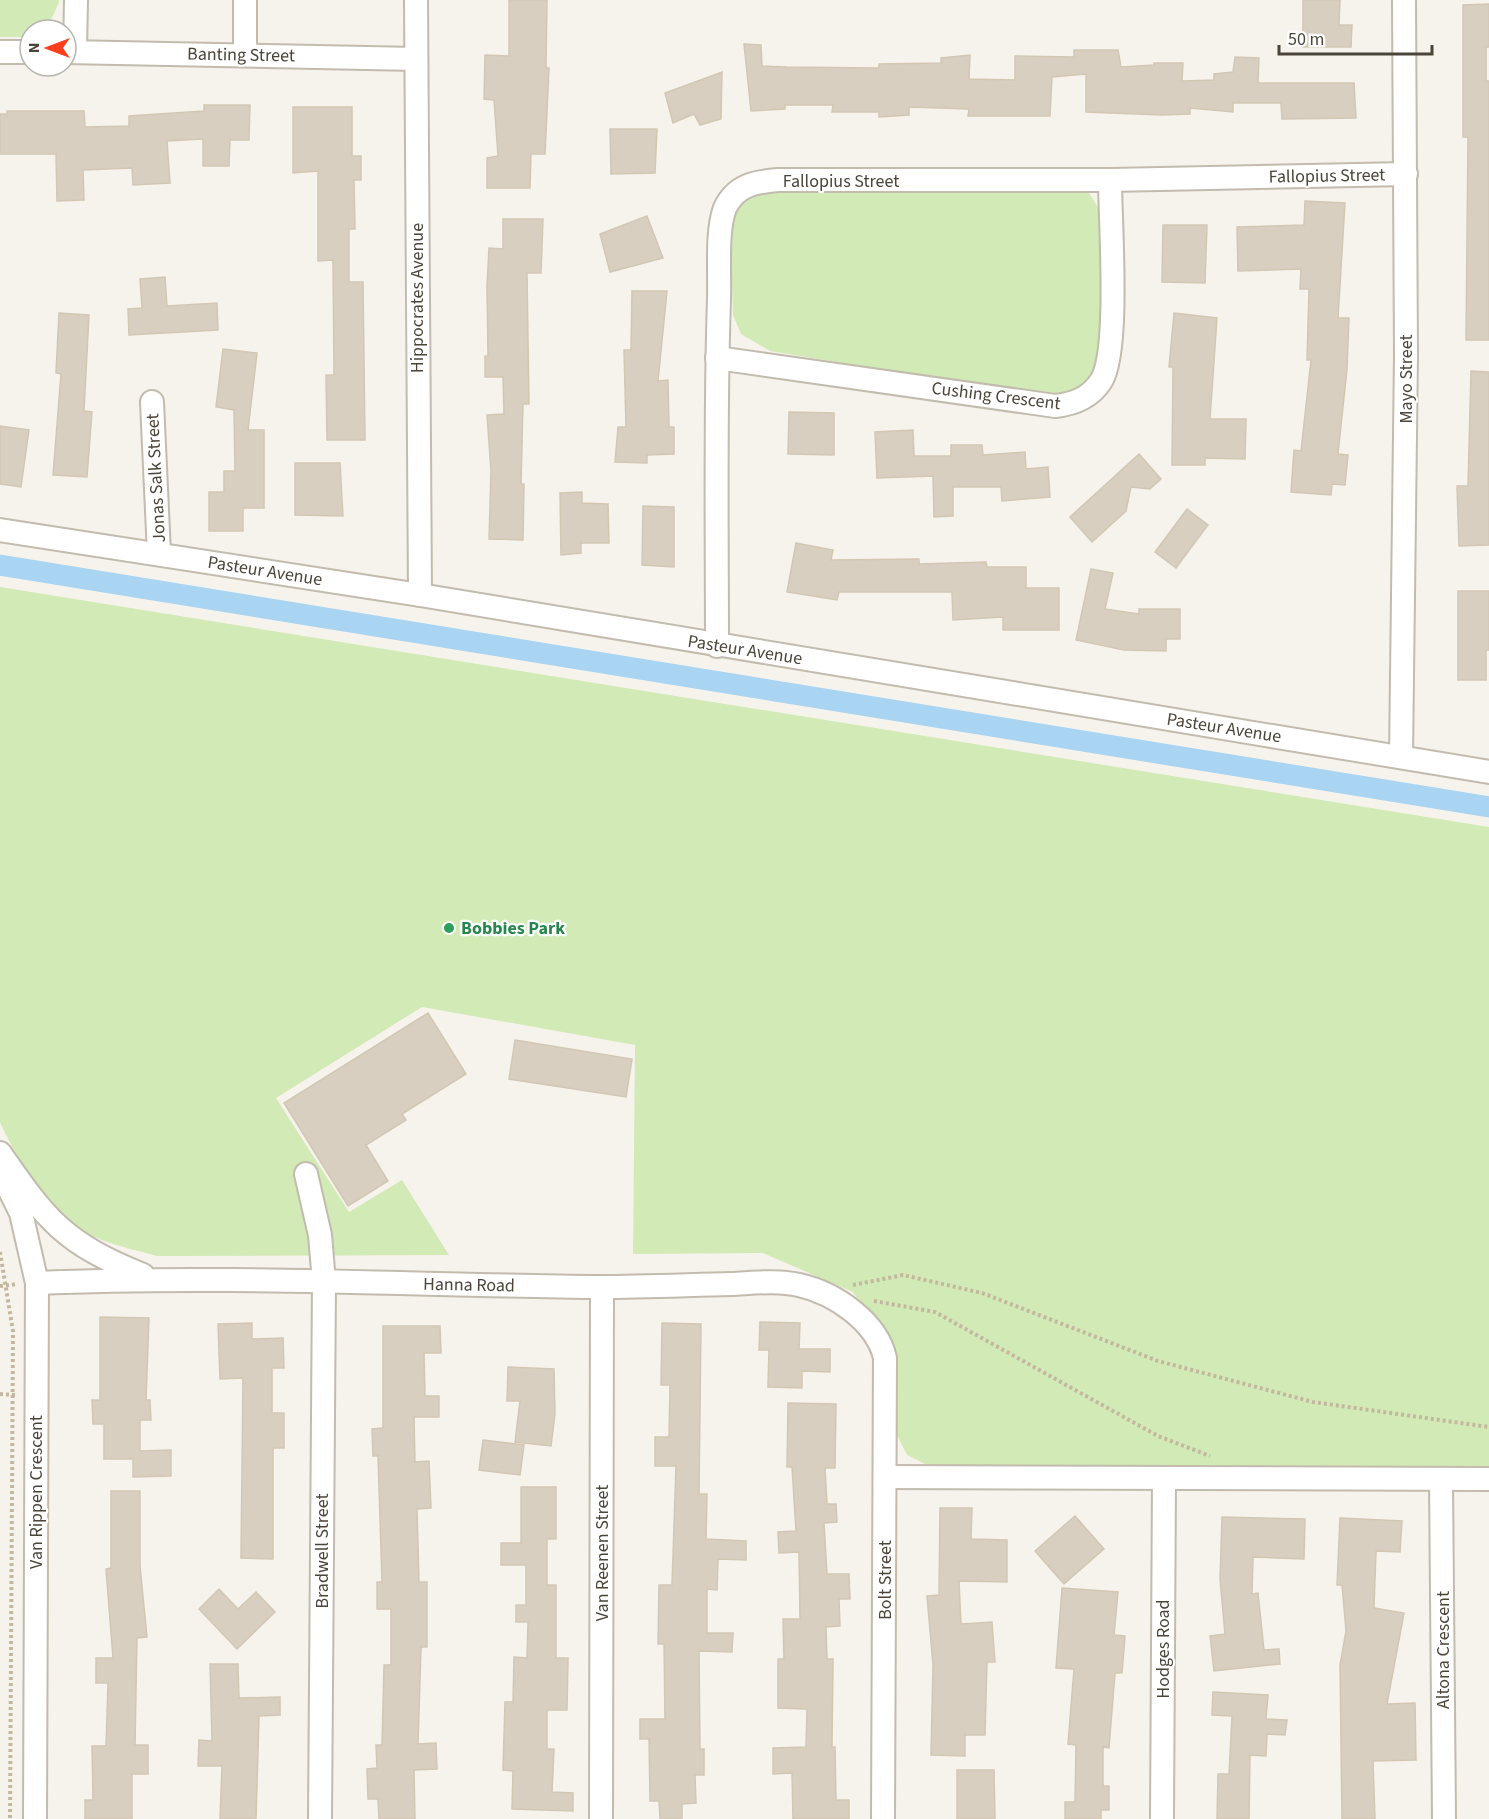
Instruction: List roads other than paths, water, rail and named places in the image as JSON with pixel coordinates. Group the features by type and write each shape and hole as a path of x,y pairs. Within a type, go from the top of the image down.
{"street":[{"path":"74,18 76,0"},
{"path":"245,0 245,55"},
{"name":"Hippocrates Avenue","path":"416,0 420,595"},
{"name":"Mayo Street","path":"1401,757 1406,174 1404,0"},
{"path":"0,52 18,52"},
{"name":"Banting Street","path":"78,52 416,59"},
{"name":"Fallopius Street","path":"717,646 717,358 721,231 724,210 738,190 751,183 778,180 1110,180 1406,174"},
{"name":"Cushing Crescent","path":"717,358 1055,406 1073,404 1091,394 1102,380 1109,364 1112,335 1110,180"},
{"name":"Jonas Salk Street","path":"152,402 159,555"},
{"name":"Pasteur Avenue","path":"0,530 420,595 717,646 1489,771"},
{"path":"0,1153 46,1217 72,1239 94,1254 151,1278"},
{"name":"Van Rippen Crescent","path":"0,1171 21,1214 36,1283 35,1819"},
{"name":"Bradwell Street","path":"306,1174 320,1235 324,1282 320,1819"},
{"name":"Hanna Road","path":"36,1283 151,1278 602,1287 784,1283 820,1292 859,1318 880,1342"},
{"name":"Van Reenen Street","path":"601,1819 602,1287"},
{"name":"Bolt Street","path":"880,1342 885,1358 886,1477 883,1819"},
{"path":"886,1477 1442,1481 1489,1479"},
{"name":"Hodges Road","path":"1162,1819 1164,1479"},
{"name":"Altona Crescent","path":"1442,1481 1444,1819"}],"waterway":[{"path":"0,565 1489,807"}],"place":[{"name":"Bobbies Park","path":"449,928"}]}
